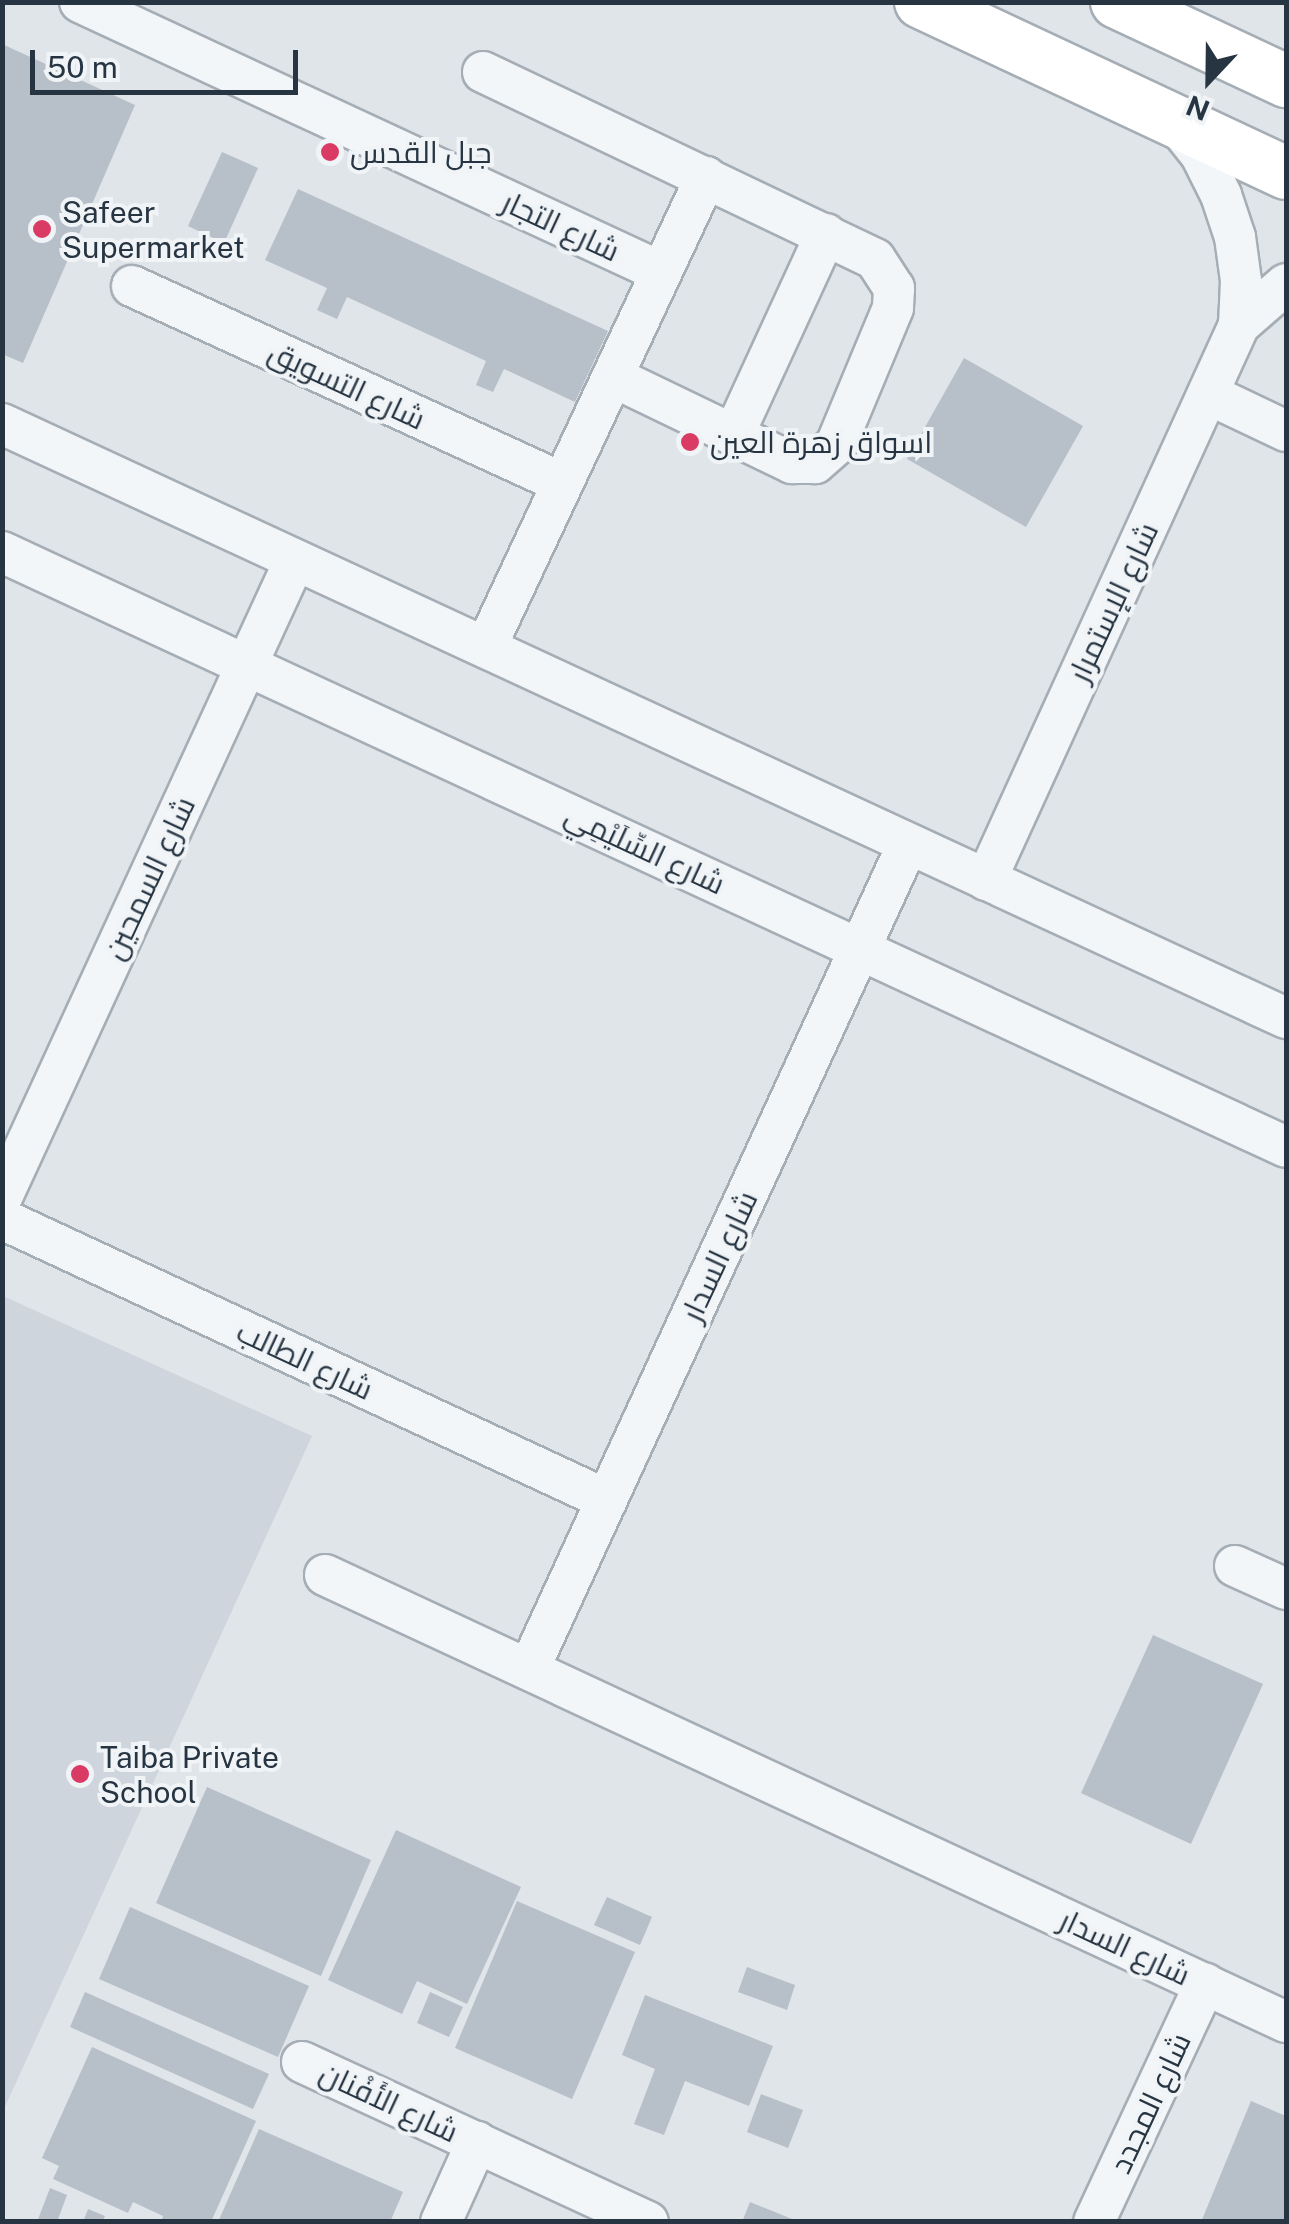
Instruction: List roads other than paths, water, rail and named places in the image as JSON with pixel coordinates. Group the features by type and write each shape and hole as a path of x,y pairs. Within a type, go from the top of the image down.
{"main road":[{"path":"921,2 1286,173"},
{"path":"1118,2 1286,81"}],"street":[{"name":"شارع التجار","path":"80,2 661,272"},
{"path":"483,72 876,259 890,278 895,298 836,445 824,459 804,465 613,377"},
{"name":"شارع الإستمرار","path":"986,880 1239,325 1241,281 1231,223 1201,155 1174,120"},
{"path":"486,647 706,178"},
{"path":"734,434 826,234"},
{"name":"شارع الإستمرار","path":"1239,325 1286,284"},
{"name":"شارع التسويق","path":"132,286 562,483"},
{"path":"1208,394 1286,431"},
{"path":"2,424 1286,1018"},
{"name":"شارع السِّلَيْمِي","path":"2,552 1286,1147"},
{"name":"شارع السمحين","path":"2,1197 295,560"},
{"name":"شارع السدار","path":"529,1669 908,844"},
{"name":"شارع الطالب","path":"2,1219 607,1500"},
{"path":"1235,1566 1286,1590"},
{"name":"شارع السدار","path":"325,1574 1286,2022"},
{"name":"شارع المجدد","path":"1094,2222 1205,1984"},
{"name":"شارع الأَفْنان","path":"302,2062 648,2222"},
{"name":"شارع الأَفْنان","path":"441,2222 476,2142"}],"place":[{"name":"جبل القدس","path":"330,152"},
{"name":"Safeer Supermarket","path":"42,229"},
{"name":"اسواق زهرة العين","path":"690,442"},
{"name":"Taiba Private School","path":"80,1774"}]}
